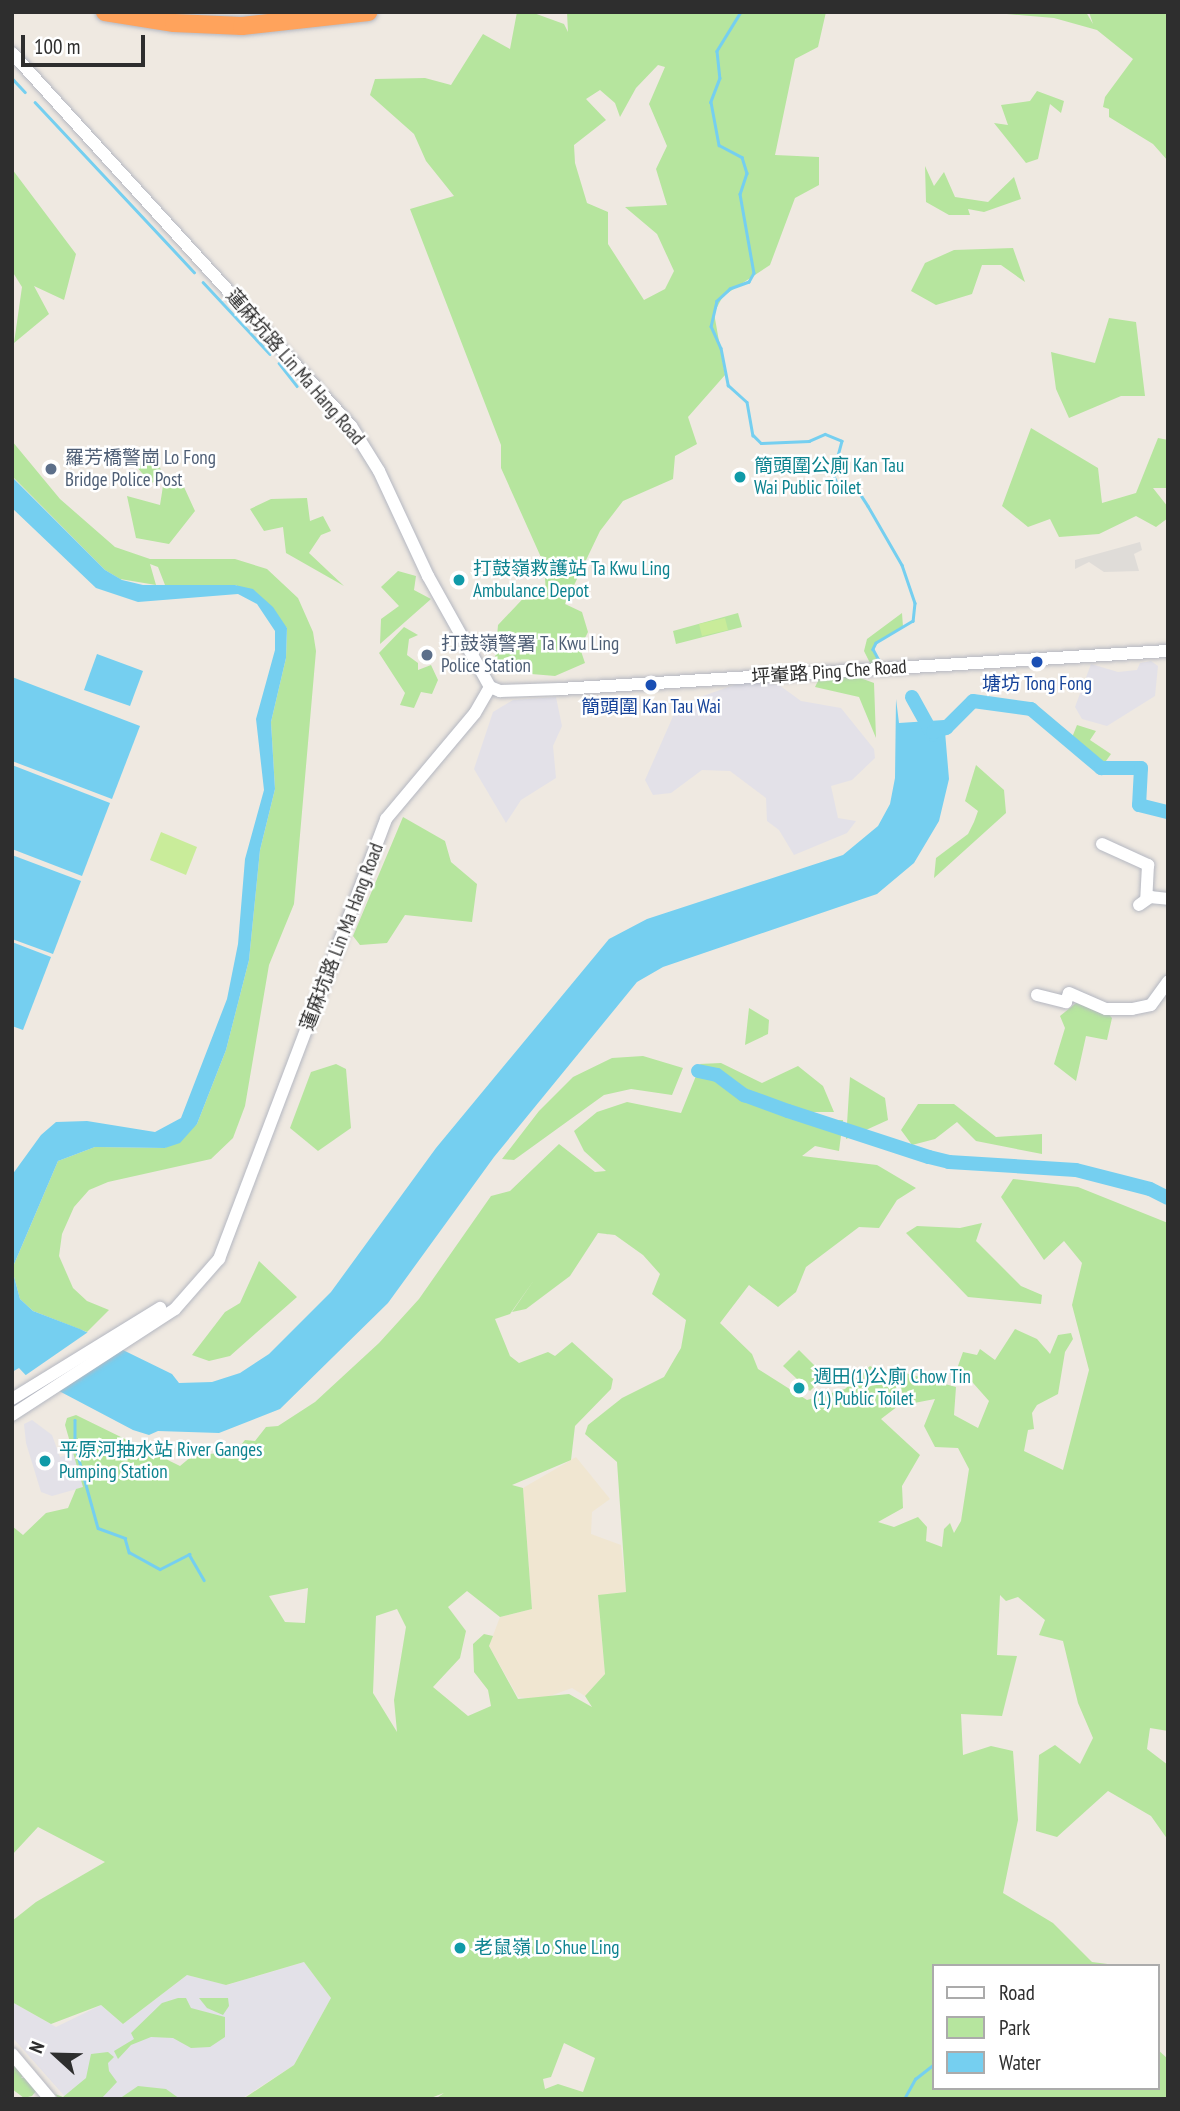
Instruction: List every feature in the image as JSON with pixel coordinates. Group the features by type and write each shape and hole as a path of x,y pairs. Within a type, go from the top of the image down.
{"highway":[{"path":"106,12 174,23 242,26 368,12"}],"street":[{"name":"蓮麻坑路 Lin Ma Hang Road","path":"12,53 351,426 379,471 432,585 490,687 475,713 386,819 226,1247 196,1287 29,1395 12,1415"},
{"name":"坪輋路 Ping Che Road","path":"490,687 500,691 535,690 1168,651"},
{"path":"1102,844 1148,865 1142,902 1168,899"},
{"path":"1037,995 1066,1002 1069,993 1106,1009 1132,1009 1151,1005 1168,982"},
{"name":"蓮麻坑路 Lin Ma Hang Road","path":"12,1399 29,1395"},
{"path":"12,2054 50,2099"}],"shaded area":[{"path":"1140,542 1142,550 1134,554 1139,571 1104,572 1089,562 1075,569 1075,560"},
{"path":"1151,661 1158,666 1155,696 1107,726 1082,719 1075,707 1091,664 1118,672 1137,670 1140,663"},
{"path":"745,681 779,685 801,701 841,708 874,749 875,758 852,780 831,786 838,818 856,821 847,833 794,855 779,830 767,821 766,798 730,771 702,770 671,793 653,795 645,780 678,705"},
{"path":"556,697 562,726 553,746 556,778 521,800 506,823 474,769 493,712 513,700"},
{"path":"32,1420 52,1435 60,1457 74,1452 84,1487 52,1496 41,1492 26,1443 24,1424"},
{"path":"576,1457 610,1499 592,1512 591,1534 621,1545 626,1592 598,1596 605,1674 585,1696 572,1688 539,1700 518,1697 489,1646 500,1617 532,1609 523,1488"},
{"path":"304,1962 331,1998 294,2065 241,2099 67,2099 12,2037 12,2002 56,2027 101,2005 123,2024 187,1975 227,1985"}],"green space":[{"path":"517,12 531,12 564,24 568,32 567,12 826,12 818,47 795,59 775,155 819,157 819,185 795,198 770,265 723,296 714,313 725,375 688,417 697,444 675,456 673,479 623,501 600,531 565,604 582,612 588,632 580,648 585,663 555,676 507,672 495,660 498,625 533,588 546,593 544,564 501,468 501,445 410,209 454,196 426,161 414,134 370,95 375,79 425,78 451,85 483,34 510,49","holes":["658,65 665,67 649,104 667,146 656,169 667,205 625,207 657,234 674,271 665,289 644,300 608,244 608,212 587,203 575,163 574,145 606,120 586,99 600,90 615,103 620,117 636,88"]},
{"path":"984,12 1086,12 1093,24 1089,12 1168,12 1168,161 1153,144 1109,117 1109,109 1103,107 1105,97 1133,59 1097,30 1054,18"},
{"path":"1037,91 1064,101 1061,113 1050,104 1038,159 1026,163 994,123 1008,125 1001,105 1030,101"},
{"path":"925,166 934,186 944,172 955,197 988,202 1014,177 1021,199 984,212 968,209 970,215 949,215 926,202"},
{"path":"12,169 76,254 64,300 34,286 49,314 14,343 22,287 12,271"},
{"path":"1013,248 1025,282 1001,265 982,265 972,294 936,305 911,291 925,263 954,250"},
{"path":"1109,318 1136,322 1145,396 1121,396 1069,418 1056,389 1051,352 1095,363"},
{"path":"1031,428 1098,468 1102,503 1136,493 1158,438 1168,440 1168,488 1153,488 1168,507 1168,518 1156,527 1136,516 1099,534 1059,537 1050,519 1028,527 1002,506"},
{"path":"12,441 60,499 115,547 150,559 235,559 267,569 298,598 313,632 316,651 294,904 269,965 245,1106 233,1138 211,1159 108,1182 89,1190 74,1207 62,1234 59,1256 73,1288 87,1301 109,1310 87,1332 33,1311 20,1299 12,1269 58,1161 95,1147 165,1148 197,1124 226,1050 249,960 260,850 275,789 271,722 286,658 287,628 236,585 165,585 158,567 150,564 156,585 120,579 105,570 12,476"},
{"path":"157,458 164,480 150,483 137,467"},
{"path":"163,486 184,487 195,511 169,544 136,538 127,496 160,505"},
{"path":"307,498 310,521 323,516 331,531 321,535 309,553 344,586 286,553 283,527 264,531 250,509 271,499"},
{"path":"398,571 416,576 414,590 431,599 380,644 381,619 399,606 381,587"},
{"path":"738,613 742,627 676,644 673,631"},
{"path":"902,613 903,627 876,643 873,649 881,664 871,665 864,651 867,639"},
{"path":"725,618 728,630 702,636 699,624"},
{"path":"404,627 418,635 409,639 407,655 418,663 418,670 431,665 438,680 432,694 421,692 414,708 400,705 405,693 379,653"},
{"path":"852,675 874,683 876,738 859,697 815,687 820,677"},
{"path":"1077,725 1096,731 1090,740 1111,754 1101,768 1071,740"},
{"path":"976,765 1004,790 1006,813 934,878 936,858 968,834 974,822 978,811 965,801"},
{"path":"403,817 445,841 451,862 477,884 472,922 405,915 387,943 360,945 353,936"},
{"path":"161,832 197,847 186,875 150,860"},
{"path":"1081,999 1095,999 1112,1018 1107,1040 1086,1036 1076,1081 1054,1064 1065,1028 1060,1016"},
{"path":"749,1008 769,1020 768,1034 745,1045"},
{"path":"643,1056 683,1068 672,1095 631,1089 604,1095 514,1160 502,1159 539,1111 573,1077 612,1058"},
{"path":"721,1063 762,1083 798,1066 823,1086 834,1112 811,1112 755,1093 699,1064"},
{"path":"336,1064 346,1069 351,1128 318,1151 290,1128 311,1072"},
{"path":"698,1071 717,1075 745,1095 816,1121 843,1120 839,1151 815,1146 802,1156 877,1165 916,1188 897,1200 879,1228 859,1227 806,1267 796,1292 778,1307 749,1285 720,1323 752,1354 758,1369 807,1400 845,1389 870,1366 898,1381 905,1373 956,1387 954,1415 978,1428 989,1401 958,1366 963,1352 977,1355 980,1349 995,1360 1015,1329 1037,1339 1050,1354 1058,1335 1071,1333 1073,1339 1065,1352 1058,1394 1037,1405 1032,1413 1034,1429 1028,1430 1024,1451 1063,1470 1089,1370 1072,1305 1082,1263 1064,1241 1044,1260 1001,1197 1013,1179 1078,1187 1168,1223 1168,1731 1150,1728 1147,1749 1168,1765 1168,1840 1151,1816 1108,1791 1057,1837 1036,1831 1039,1755 1055,1745 1080,1764 1093,1738 1078,1703 1063,1641 1039,1635 1045,1620 1018,1597 1006,1601 1000,1595 997,1655 1017,1656 1002,1716 961,1714 963,1755 991,1746 1013,1751 1018,1820 1003,1893 1053,1923 1092,1962 1108,1964 932,1964 932,2090 1159,2090 1159,2051 1168,2059 1168,2099 435,2099 444,2093 428,2099 243,2099 294,2065 331,1998 304,1962 226,1985 187,1975 123,2024 101,2005 51,2024 12,2002 12,1921 36,1902 105,1862 38,1827 12,1855 12,1526 23,1535 46,1513 68,1508 76,1489 83,1487 65,1425 67,1418 76,1415 180,1466 192,1456 236,1451 245,1440 255,1441 266,1427 278,1426 315,1402 379,1343 419,1299 491,1196 510,1191 559,1144 595,1172 606,1171 584,1151 574,1131 597,1112 627,1102 681,1113","holes":["598,1233 615,1235 643,1255 660,1274 652,1294 686,1320 681,1348 664,1377 622,1398 588,1425 585,1434 617,1462 626,1592 598,1595 605,1674 585,1696 592,1707 569,1694 518,1699 489,1646 493,1636 484,1634 473,1644 474,1672 488,1690 491,1706 468,1716 433,1687 460,1658 466,1631 448,1607 467,1591 500,1617 532,1609 523,1488 512,1485 571,1460 575,1426 611,1389 613,1379 572,1342 555,1356 548,1352 519,1363 510,1356 495,1319 510,1314 534,1280 512,1312 526,1309 570,1276","899,1383 904,1398 914,1403 935,1399 924,1426 935,1447 958,1448 969,1469 961,1521 954,1533 950,1523 944,1529 942,1547 926,1541 927,1527 918,1517 894,1527 878,1522 903,1508 902,1486 920,1455 881,1419 898,1406 899,1399 893,1395","308,1588 305,1623 285,1622 269,1596","397,1609 406,1627 394,1700 397,1732 373,1693 376,1616","564,2043 595,2058 583,2092 558,2084 545,2089 543,2079 551,2077"]},
{"path":"850,1077 885,1098 888,1120 846,1139"},
{"path":"918,1104 954,1104 996,1137 1042,1134 1042,1154 976,1141 957,1122 935,1139 912,1145 901,1130"},
{"path":"982,1223 976,1241 1021,1286 1042,1295 1041,1304 968,1297 906,1233 917,1226 960,1228"},
{"path":"259,1261 297,1297 230,1356 209,1361 192,1355 225,1312 240,1303"},
{"path":"799,1350 825,1376 810,1391 783,1366"},
{"path":"186,1998 191,2008 225,2017 225,2037 210,2047 191,2048 173,2038 151,2037 131,2045 118,2059 114,2051 134,2039 131,2033 162,2003"},
{"path":"199,1998 228,1998 229,2006 223,2015 207,2008"},
{"path":"108,2052 114,2057 108,2063 109,2071 117,2082 101,2099 59,2099 55,2094 63,2097 86,2078 91,2054"},
{"path":"12,2064 29,2069 21,2078 29,2078 37,2090 32,2096 24,2098 12,2089"},
{"path":"138,2086 166,2089 180,2099 119,2099"}],"water":[{"path":"12,477 105,570 122,580 143,585 235,585 253,589 273,607 287,628 286,658 271,722 275,789 260,850 249,960 226,1050 197,1124 180,1143 165,1148 95,1147 58,1161 12,1269 12,1175 41,1135 56,1122 87,1121 155,1132 181,1118 227,999 238,944 245,859 264,790 256,719 275,650 275,631 257,604 238,594 138,602 96,588 12,508"},
{"path":"97,654 143,671 130,706 84,690"},
{"path":"12,677 140,726 112,799 12,761"},
{"path":"896,699 899,723 944,720 949,779 939,821 914,863 877,894 663,967 637,982 494,1157 388,1303 280,1409 219,1433 158,1431 149,1435 133,1430 42,1382 34,1384 19,1368 12,1372 12,1269 20,1299 33,1311 80,1329 172,1374 179,1383 212,1382 240,1373 269,1354 331,1292 436,1148 609,939 647,919 843,855 878,826 890,804 895,778"},
{"path":"12,765 110,803 82,876 12,849"},
{"path":"12,855 81,881 53,954 12,939"},
{"path":"12,942 51,957 23,1030 12,1026"}],"pier":[{"path":"91,1330 105,1337 53,1393 42,1386 32,1387 23,1377"}],"waterway":[{"path":"741,12 717,51 720,78 711,102 719,145 742,157 747,173 740,194 754,273 749,282 730,289 717,301 711,326 721,348 728,385 747,402 753,435 761,443 809,441 825,434 842,441 833,474 837,483 857,489 902,565 915,603 913,621 876,643 873,649 881,664"},
{"path":"12,78 25,92"},
{"path":"35,102 194,272"},
{"path":"203,282 270,354"},
{"path":"279,363 297,386"},
{"path":"912,697 933,735"},
{"path":"933,732 946,728 973,701 1031,709 1101,768 1141,768 1139,805 1168,812"},
{"path":"698,1071 717,1075 744,1095 929,1157 949,1162 1076,1170 1150,1189 1168,1198"},
{"path":"75,1420 75,1445 98,1528 125,1538 129,1552 160,1569 189,1554 204,1580"},
{"path":"904,2099 915,2079 932,2066"}],"place":[{"name":"羅芳橋警崗 Lo Fong Bridge Police Post","path":"51,469"},
{"name":"簡頭圍公廁 Kan Tau Wai Public Toilet","path":"740,477"},
{"name":"打鼓嶺救護站 Ta Kwu Ling Ambulance Depot","path":"459,580"},
{"name":"打鼓嶺警署 Ta Kwu Ling Police Station","path":"427,655"},
{"name":"塘坊 Tong Fong","path":"1037,662"},
{"name":"簡頭圍 Kan Tau Wai","path":"651,685"},
{"name":"週田(1)公廁 Chow Tin (1) Public Toilet","path":"799,1388"},
{"name":"平原河抽水站 River Ganges Pumping Station","path":"45,1461"},
{"name":"老鼠嶺 Lo Shue Ling","path":"460,1948"}]}
